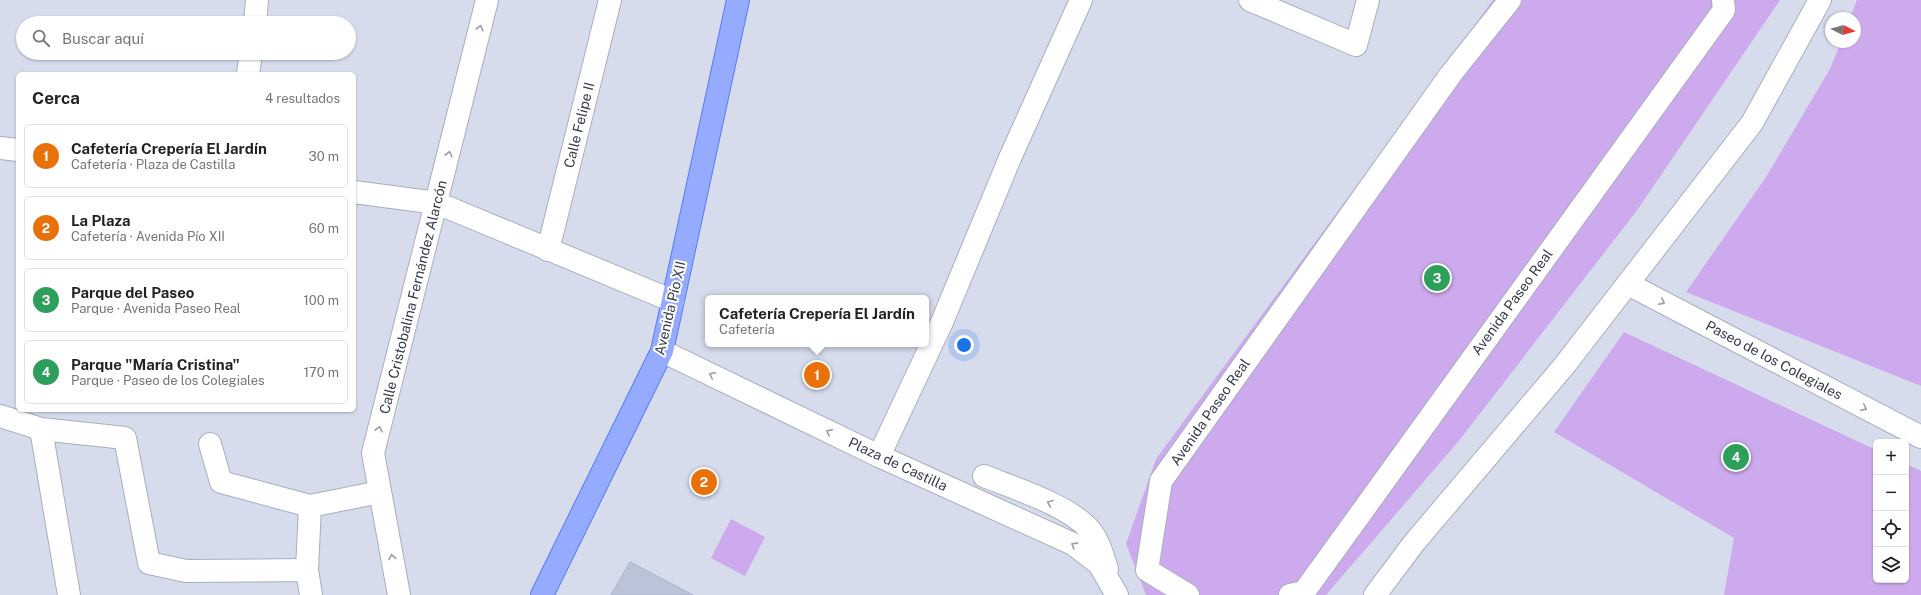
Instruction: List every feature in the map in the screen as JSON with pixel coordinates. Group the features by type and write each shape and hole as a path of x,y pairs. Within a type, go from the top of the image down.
{"main road":[{"name":"Avenida Pío XII","path":"542,595 662,351 738,0"}],"street":[{"path":"256,16 258,0"},
{"name":"Calle Cristobalina Fernández Alarcón","path":"399,595 373,454 487,0"},
{"name":"Calle Felipe II","path":"548,250 610,0"},
{"path":"879,456 942,322 1010,158 1081,0"},
{"path":"1250,0 1356,45 1368,0"},
{"name":"Avenida Paseo Real","path":"1188,595 1147,570 1161,481 1451,74 1510,0"},
{"name":"Avenida Paseo Real","path":"1290,595 1304,592 1724,10 1724,0"},
{"path":"1374,595 1414,543 1564,366 1752,123 1820,0"},
{"path":"248,72 250,60"},
{"path":"0,148 16,150"},
{"path":"356,192 437,203 673,301"},
{"name":"Paseo de los Colegiales","path":"1628,284 1921,437"},
{"name":"Plaza de Castilla","path":"662,351 879,456 1073,544 1099,564 1115,590"},
{"path":"0,416 40,429 125,438 149,563 186,571 308,570"},
{"path":"40,429 69,595"},
{"path":"210,444 221,482 310,506 380,492"},
{"path":"984,476 1059,507 1084,524 1091,532 1101,551 1115,590"},
{"path":"310,506 308,570 311,595"},
{"path":"1357,595 1381,570 1414,543"}],"shaded area":[{"path":"0,0 1921,0 1921,595 0,595"},
{"path":"1493,0 1780,0 1638,209 1458,442 1326,595 1146,595 1126,544 1156,459"},
{"path":"1857,0 1921,0 1921,386 1686,292 1766,177 1830,69 1839,48 1861,48 1861,12 1852,12"},
{"path":"1624,332 1873,449 1873,583 1909,583 1909,465 1921,471 1921,595 1724,595 1734,538 1554,432"},
{"path":"731,519 765,537 745,576 711,558"}],"building":[{"path":"630,562 693,595 611,595"},
{"path":"630,562 693,595 611,595"}],"place":[{"name":"Parque del Paseo","path":"1437,278"},
{"name":"Cafetería Crepería El Jardín","path":"817,375"},
{"name":"Parque \"María Cristina\"","path":"1736,457"},
{"name":"La Plaza","path":"704,482"}]}
